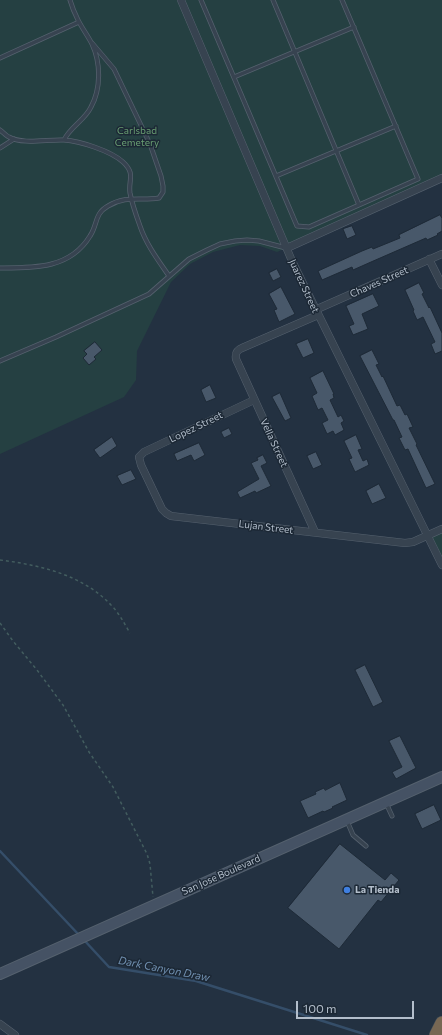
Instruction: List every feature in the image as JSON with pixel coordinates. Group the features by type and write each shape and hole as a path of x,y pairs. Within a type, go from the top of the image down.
{"highway":[{"path":"436,1035 442,1023"}],"street":[{"name":"Juarez Street","path":"181,0 287,248 442,565"},
{"path":"287,248 442,178"},
{"name":"Chaves Street","path":"236,353 242,348 442,254"},
{"path":"430,259 442,285"},
{"name":"Vella Street","path":"236,353 236,359 254,400 316,532"},
{"name":"Lopez Street","path":"139,457 144,452 254,400"},
{"name":"Lujan Street","path":"139,457 141,465 162,509 171,516 405,543 413,542 442,530"},
{"name":"San Jose Boulevard","path":"0,974 442,777"},
{"path":"0,1024 15,1035"}],"lane":[{"path":"0,268 42,267 65,260 76,252 91,235 99,213 108,206 118,201 131,198 159,198 163,192 161,176 150,144 114,69 92,43 79,22 70,0"},
{"path":"201,0 297,226 309,228 418,178 342,0"},
{"path":"273,0 359,205"},
{"path":"0,58 79,22"},
{"path":"234,77 354,27"},
{"path":"64,140 67,134 86,116 97,93 99,80 98,66 92,43"},
{"path":"276,176 396,126"},
{"path":"0,130 9,138 19,140 64,140 94,147 111,154 123,162 130,170 131,198 141,228 157,260 169,276"},
{"path":"0,148 14,139"},
{"path":"0,361 149,294 189,259 214,247 235,241 259,242 287,248"},
{"path":"386,802 392,816"},
{"path":"346,820 352,835 366,846"}],"path":[{"path":"0,560 45,568 80,581 112,606 130,633"},
{"path":"0,623 63,705 89,752 113,787 147,854 150,864 155,905"}],"green space":[{"name":"Carlsbad Cemetery","path":"0,0 442,0 442,178 277,252 260,246 240,245 213,252 190,264 171,282 137,351 136,380 124,397 0,454"},
{"path":"442,529 442,565 427,536"}],"building":[{"path":"440,215 442,218 442,231 437,234 438,235 427,240 426,238 353,270 352,267 322,280 318,271 362,251 372,247 373,249 400,238 399,235"},
{"path":"352,226 356,235 347,239 343,229"},
{"path":"277,269 281,277 273,281 269,273"},
{"path":"419,283 424,293 422,294 442,333 442,351 435,354 431,344 435,342 423,317 417,320 405,290"},
{"path":"281,287 295,314 279,322 274,310 277,309 269,294"},
{"path":"373,294 379,306 362,314 368,329 353,335 349,326 354,324 346,306"},
{"path":"308,339 314,353 303,358 296,344"},
{"path":"95,342 102,350 94,357 96,359 89,365 83,358 87,354 84,351"},
{"path":"372,350 379,364 376,365 382,377 383,376 397,406 400,405 405,415 407,414 413,427 409,428 435,484 426,488 408,449 405,450 399,438 402,437 394,420 360,356"},
{"path":"323,371 334,394 334,398 330,400 338,417 341,415 344,421 341,423 344,430 335,435 333,431 327,434 322,423 328,420 322,408 318,410 312,396 317,393 310,378"},
{"path":"210,385 216,398 206,402 201,390"},
{"path":"280,393 291,418 285,421 272,397"},
{"path":"229,428 232,434 224,438 221,432"},
{"path":"356,435 362,449 358,450 363,461 367,459 369,465 355,472 349,459 352,458 344,441"},
{"path":"112,437 117,446 100,458 94,450"},
{"path":"199,443 205,455 194,461 191,455 177,461 174,454"},
{"path":"316,452 322,465 313,469 307,456"},
{"path":"263,455 267,463 261,466 271,486 240,498 237,492 259,479 251,463 258,460 257,458"},
{"path":"131,470 136,479 122,485 117,476"},
{"path":"379,484 386,498 372,504 366,491"},
{"path":"365,665 383,702 373,707 355,670"},
{"path":"400,736 416,768 396,779 392,772 402,767 389,741"},
{"path":"340,783 347,800 332,807 333,808 308,818 300,801 316,794 315,792 324,788 325,790"},
{"path":"434,805 441,820 422,829 415,814"},
{"name":"La Tienda","path":"340,844 385,880 391,873 399,880 381,902 378,900 339,949 288,908"}],"waterway":[{"name":"Dark Canyon Draw","path":"0,851 79,935"},
{"name":"Dark Canyon Draw","path":"84,940 109,967 196,981 367,1035"}],"place":[{"name":"La Tienda","path":"347,890"}]}
